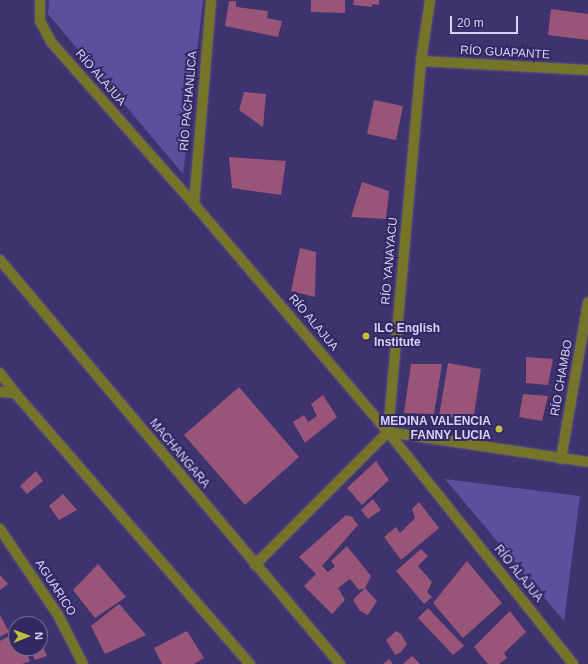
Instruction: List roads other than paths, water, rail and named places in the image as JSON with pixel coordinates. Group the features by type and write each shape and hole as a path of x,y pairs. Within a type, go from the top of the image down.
{"street":[{"name":"RÍO ALAJUA","path":"40,0 40,21 51,42 194,204 388,432 573,664"},
{"name":"RÍO PACHANLICA","path":"194,204 211,0"},
{"name":"RÍO YANAYACU","path":"388,432 421,61 430,0"},
{"name":"RÍO GUAPANTE","path":"421,61 588,70"},
{"name":"MACHANGARA","path":"0,260 255,565 340,664"},
{"name":"RÍO CHAMBO","path":"561,459 588,302"},
{"path":"0,373 15,393 250,664"},
{"path":"0,392 15,393"},
{"path":"255,565 388,432 588,462"},
{"name":"AGUARICO","path":"0,529 58,614 83,664"}],"place":[{"name":"ILC English Institute","path":"366,336"},
{"name":"MEDINA VALENCIA FANNY LUCIA","path":"499,429"}]}
